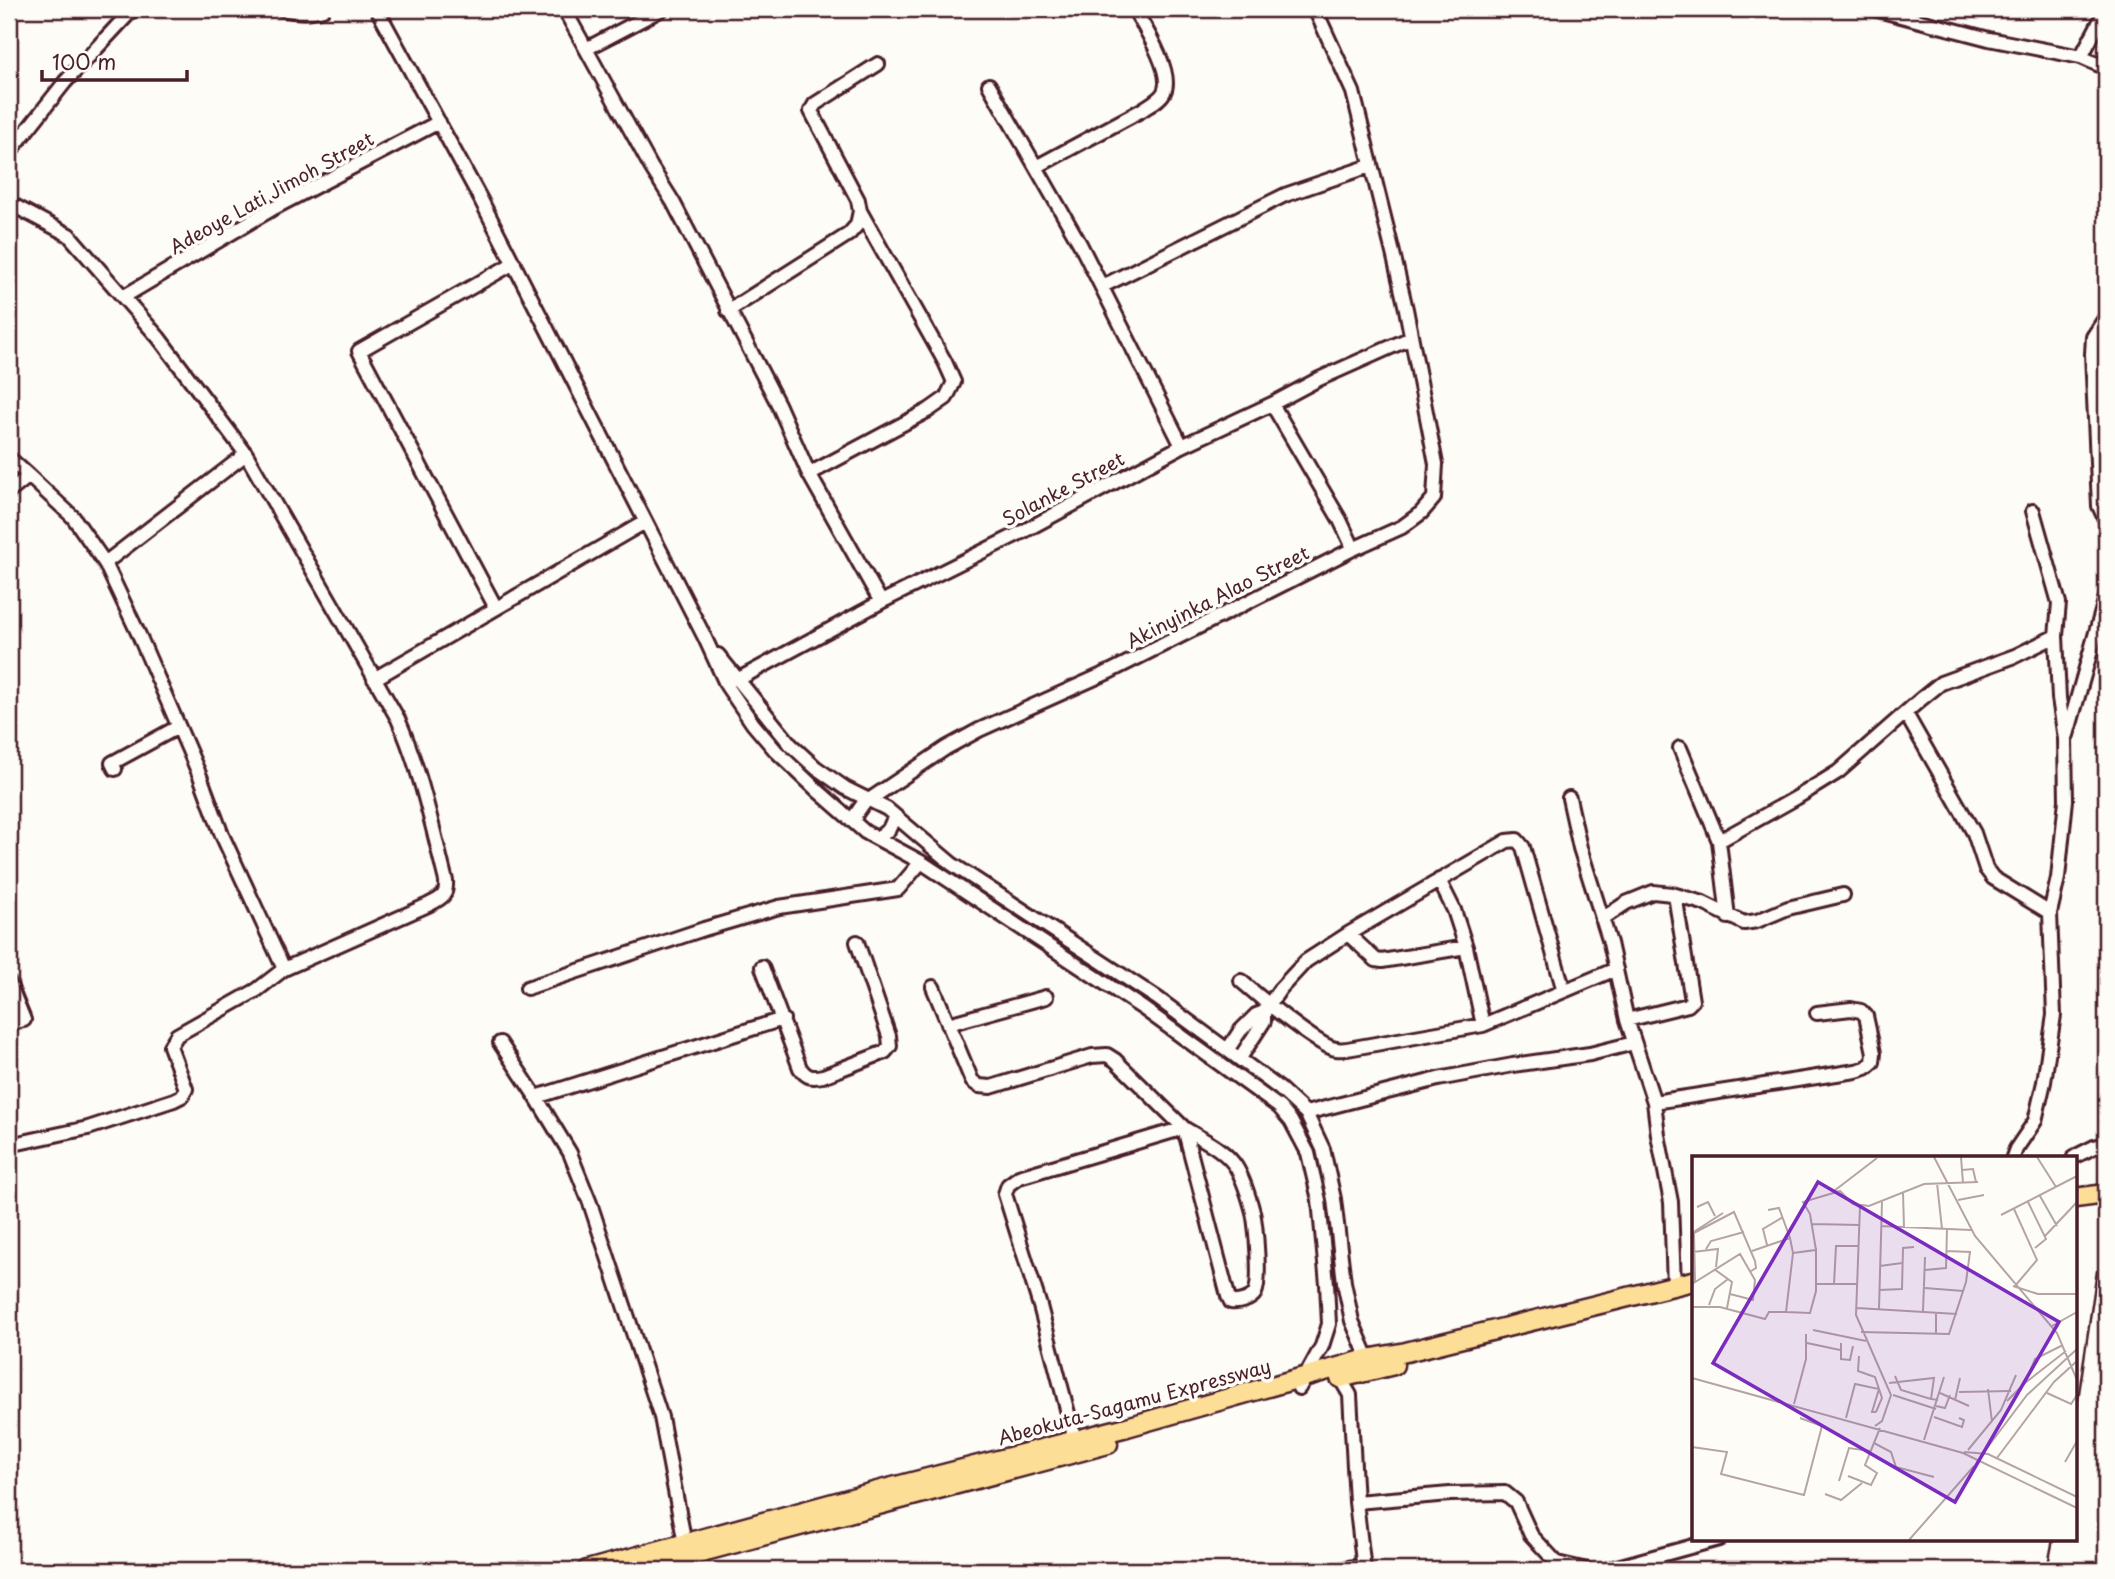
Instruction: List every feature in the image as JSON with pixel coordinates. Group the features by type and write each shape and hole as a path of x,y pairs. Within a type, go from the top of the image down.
{"highway":[{"path":"2076,1198 2106,1194"},
{"path":"2076,1209 2106,1205"},
{"name":"Abeokuta-Sagamu Expressway","path":"634,1570 1127,1439 1302,1382 1340,1378 1406,1352 1692,1281"},
{"name":"Abeokuta-Sagamu Expressway","path":"587,1570 1371,1364 1692,1291"}],"street":[{"path":"9,153 65,82 133,9"},
{"path":"281,9 323,9"},
{"path":"377,9 514,264 727,686 753,724 776,751 854,822 921,862 1144,1009 1279,1107 1291,1121 1308,1153 1319,1200 1329,1324 1322,1346 1302,1382"},
{"path":"564,9 673,202 778,404 809,474 881,603"},
{"path":"586,49 662,9"},
{"path":"1036,167 1142,110 1164,92 1166,82 1158,51 1134,9"},
{"name":"Akinyinka Alao Street","path":"854,822 859,808 915,767 979,730 1111,671 1402,527 1421,513 1434,498 1436,464 1393,253 1353,92 1315,9"},
{"path":"1874,9 1989,38 2081,57 2106,68"},
{"path":"2081,57 2106,10"},
{"path":"809,474 929,410 946,398 954,382 860,211 858,200 811,111 815,104 878,64"},
{"path":"989,85 1103,286 1182,446"},
{"name":"Adeoye Lati Jimoh Street","path":"122,298 272,209 439,122"},
{"path":"1103,286 1285,195 1370,166"},
{"path":"9,203 69,235 159,338 246,454 398,719 412,749 446,881 446,891 442,898 284,969 257,990 177,1035 170,1046 186,1089 182,1096 89,1128 9,1145"},
{"path":"728,311 849,234 857,225 860,211"},
{"path":"496,608 359,351 514,264"},
{"path":"2106,317 2093,337 2092,354 2099,506 2106,521"},
{"name":"Solanke Street","path":"737,680 1182,446 1319,379 1411,338"},
{"path":"1272,404 1340,520 1353,549"},
{"path":"105,563 246,454"},
{"path":"9,458 73,517 105,563 200,776 222,835 284,969"},
{"path":"9,492 29,476"},
{"path":"2013,1156 2035,1121 2054,1015 2050,913 2058,878 2066,800 2066,739 2059,698 2056,636 2059,603 2033,512"},
{"path":"374,679 645,522"},
{"path":"2066,739 2106,597"},
{"path":"1719,841 1838,772 1941,683 2015,656 2056,636"},
{"path":"705,638 791,745 815,767 845,788 871,800 895,816 952,864 1157,998 1240,1058 1306,1113 1322,1149 1331,1186 1352,1321 1371,1364"},
{"path":"1906,714 1974,833 1986,869 1993,878 2050,913"},
{"path":"116,769 112,763 178,727"},
{"path":"1680,748 1719,841 1728,917"},
{"path":"1569,798 1580,848 1616,969 1627,1020 1654,1102 1671,1202 1674,1286"},
{"path":"878,838 892,824 895,816"},
{"path":"1228,1049 1240,1031 1266,1009 1306,961 1507,841 1517,840 1523,847 1564,991"},
{"path":"527,988 779,907 898,889 921,862"},
{"path":"1439,880 1454,910 1466,947 1483,1025"},
{"path":"1602,919 1640,896 1653,892 1675,895 1703,904 1744,923 1757,921 1788,908 1843,895"},
{"path":"1627,1020 1688,1005 1692,1001 1675,895"},
{"path":"1348,934 1376,960 1382,961 1466,947"},
{"path":"762,967 800,1068 804,1075 812,1078 886,1052 890,1046 857,942"},
{"path":"1241,981 1266,1009 1337,1049 1483,1025 1616,969"},
{"path":"9,983 24,1020 9,1023"},
{"path":"933,987 972,1081 979,1086 991,1087 1092,1056 1107,1055 1184,1128 1225,1154 1234,1164 1253,1214 1258,1273 1255,1294 1250,1299 1236,1303 1231,1302 1228,1296 1184,1128"},
{"path":"948,1024 1046,997"},
{"path":"1240,1058 1264,1021 1266,1009"},
{"path":"1654,1102 1856,1071 1873,1062 1874,1053 1866,1016 1861,1011 1851,1009 1817,1013"},
{"path":"536,1097 783,1019"},
{"path":"500,1043 570,1153 594,1214 661,1417 685,1544"},
{"path":"1306,1113 1438,1079 1590,1054 1634,1043"},
{"path":"1075,1440 1040,1306 1005,1194 1008,1185 1019,1178 1184,1128"},
{"path":"2076,1156 2106,1144"},
{"path":"1327,1284 1344,1282"},
{"path":"1329,1324 1352,1321"},
{"path":"1338,1570 1364,1568 1356,1502 1350,1395 1340,1378"},
{"path":"1356,1502 1450,1494 1506,1493 1516,1502 1531,1535 1557,1563 1587,1570"},
{"path":"1606,1570 1715,1540"}],"railway":[{"path":"2076,1413 2097,1271"},
{"path":"2047,1570 2053,1540"}]}
